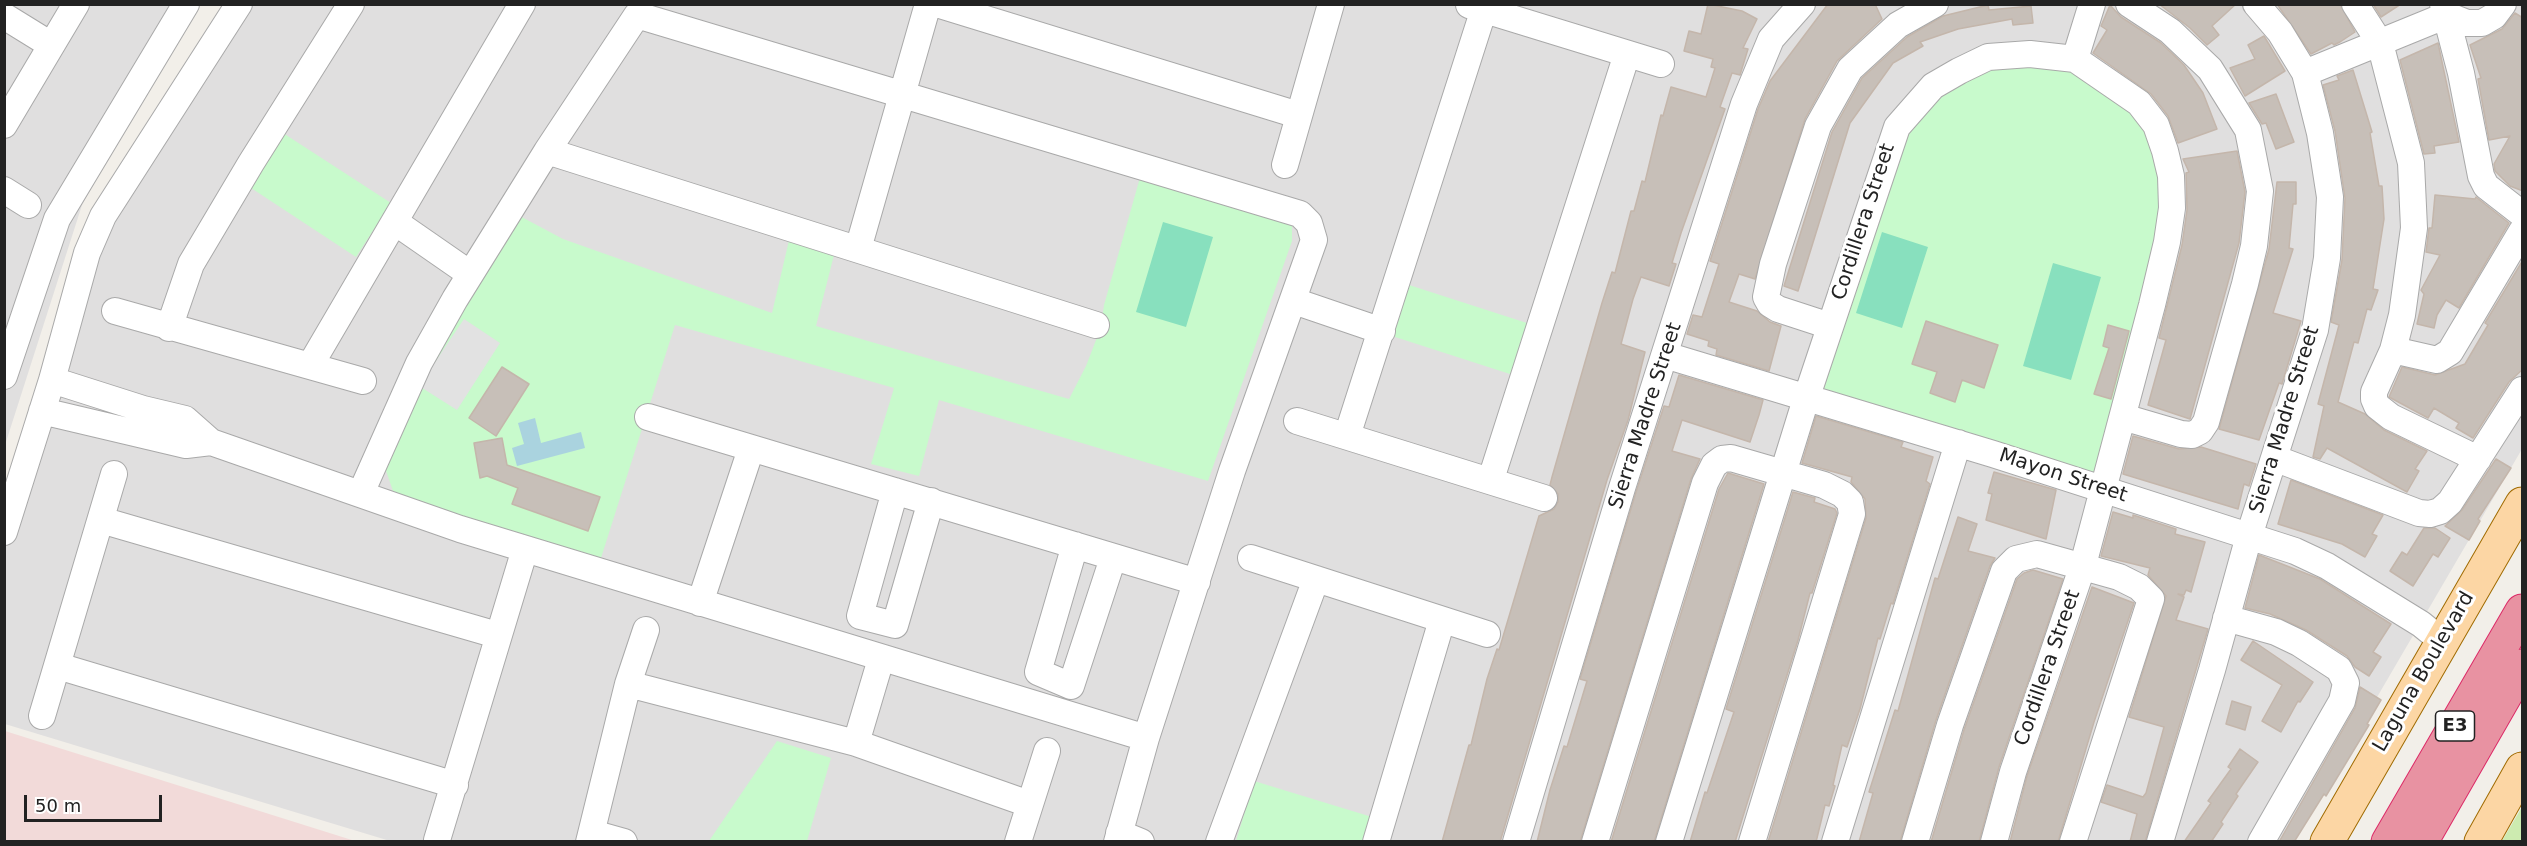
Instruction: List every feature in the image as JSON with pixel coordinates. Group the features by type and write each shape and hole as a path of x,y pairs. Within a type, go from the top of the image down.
{"highway":[{"name":"E3","path":"2388,842 2523,611"},
{"name":"E3","path":"2421,842 2523,666"}],"main road":[{"name":"Laguna Boulevard","path":"2327,842 2523,504"},
{"path":"2481,842 2523,769"}],"street":[{"path":"4,125 76,4"},
{"path":"4,376 57,219 186,4"},
{"path":"4,532 52,380 87,253 104,216 239,4"},
{"path":"169,328 191,264 250,163 351,4"},
{"path":"311,364 522,4"},
{"path":"858,249 928,4"},
{"path":"938,4 1299,115"},
{"path":"1285,165 1331,4"},
{"name":"Sierra Madre Street","path":"1516,842 1622,488 1744,104 1771,39 1802,4"},
{"path":"1830,326 1778,309 1770,304 1766,297 1773,264 1818,126 1850,69 1898,25 1935,4"},
{"path":"2075,59 2092,4"},
{"path":"2123,417 2181,434 2192,435 2200,431 2212,399 2245,284 2254,246 2260,191 2248,130 2210,69 2170,31 2129,4"},
{"name":"Sierra Madre Street","path":"2160,842 2249,536 2315,330 2327,258 2330,197 2320,133 2305,73 2280,32 2256,4"},
{"path":"2355,4 2380,43 2411,163 2414,228 2402,315 2393,350 2374,392 2377,406 2391,417 2478,459"},
{"path":"2445,10 2467,23 2482,23 2494,16 2503,4"},
{"path":"1347,436 1382,331 1477,7 1661,64"},
{"path":"2305,73 2380,43 2445,10"},
{"path":"2445,10 2481,176 2486,186 2523,214"},
{"path":"361,493 419,363 470,274 636,15 1300,213 1309,223 1314,240 1232,471 1146,738 1126,839"},
{"path":"4,16 51,45"},
{"path":"1491,479 1628,54"},
{"name":"Cordillera Street","path":"1669,842 1806,399 1890,141 1897,127 1934,86 1988,57 2030,54 2075,59 2139,104 2156,125 2171,176 2172,208 2167,242 2083,565 2013,772 1994,842"},
{"path":"547,151 1096,325"},
{"path":"4,190 28,205"},
{"path":"395,222 470,274"},
{"path":"2393,350 2437,360 2450,352 2523,231"},
{"path":"1294,300 1382,331"},
{"path":"115,310 169,328 311,364 363,381"},
{"name":"Mayon Street","path":"1665,355 1958,443 2295,551 2327,566 2421,624 2442,641"},
{"path":"52,380 185,419 211,442 525,549 1146,738"},
{"path":"2274,458 2419,513 2430,514 2440,511 2450,502 2523,390"},
{"path":"110,429 118,401"},
{"path":"42,411 186,446 211,442"},
{"path":"648,417 1197,582"},
{"path":"1297,421 1491,479 1544,498"},
{"path":"1835,842 1958,443"},
{"path":"700,603 751,449"},
{"path":"1595,842 1709,472 1722,459 1731,458 1824,484 1842,494 1850,502 1852,514 1752,842"},
{"path":"42,716 114,474"},
{"path":"895,491 860,616 895,625 931,501"},
{"path":"101,520 497,635"},
{"path":"1075,545 1038,672 1071,686 1113,558"},
{"path":"437,840 455,785 497,635 525,549"},
{"path":"1915,842 1950,725 2004,571 2016,559 2037,554 2083,565 2128,581 2145,591 2151,599 2073,842"},
{"path":"1251,558 1487,634"},
{"path":"1219,842 1316,579"},
{"path":"2226,618 2276,632 2299,643 2338,669 2346,683 2342,701 2261,842"},
{"path":"1376,842 1442,620"},
{"path":"624,842 590,837 628,684 646,630"},
{"path":"856,743 881,659"},
{"path":"58,666 455,785"},
{"path":"628,684 856,743 1029,804"},
{"path":"1018,842 1047,751"}],"shaded area":[{"path":"5,5 193,5 82,205 5,445"},
{"path":"224,5 2522,5 2522,449 2293,841 390,841 5,724 5,531 103,216"},
{"path":"464,319 500,343 457,410 419,386"},
{"path":"5,731 355,841 5,841"}],"green space":[{"path":"2006,61 2081,71 2135,114 2156,149 2164,209 2099,480 1813,393 1899,131 1935,89"},
{"path":"283,133 391,203 356,257 248,186"},
{"path":"1141,174 1277,213 1292,226 1292,241 1208,481 939,400 919,476 871,464 894,388 675,325 601,558 414,503 393,491 384,465 412,389 516,214 563,239 772,313 790,236 835,251 816,326 1069,399 1086,366 1101,327 1104,305"},
{"path":"1163,222 1213,237 1186,327 1136,312"},
{"path":"1882,232 1928,247 1902,328 1856,313"},
{"path":"2053,263 2101,277 2071,380 2023,366"},
{"path":"1409,285 1530,324 1513,375 1392,336"},
{"path":"777,741 831,758 807,841 709,841"},
{"path":"1254,781 1372,817 1364,841 1236,841"},
{"path":"2522,807 2522,841 2502,841"}],"water":[{"path":"535,418 541,443 581,432 585,448 517,466 512,448 524,444 518,423"}],"building":[{"path":"1708,4 1742,11 1757,19 1743,48 1748,49 1740,75 1732,73 1720,107 1725,109 1681,233 1672,263 1676,264 1669,286 1641,277 1633,299 1621,344 1645,352 1628,420 1607,480 1500,842 1442,842 1469,745 1471,745 1487,679 1497,649 1499,650 1539,516 1554,509 1558,502 1558,494 1550,485 1552,477 1602,303 1612,272 1615,273 1631,211 1634,211 1642,181 1645,182 1661,115 1663,116 1671,87 1706,97 1715,68 1711,67 1713,59 1684,51 1689,31 1701,34"},
{"path":"1828,4 1875,4 1882,19 1837,61 1805,119 1755,279 1739,274 1729,302 1757,311 1770,322 1781,326 1769,371 1716,355 1717,349 1708,346 1709,341 1687,334 1693,315 1702,317 1719,264 1710,261 1758,109 1770,81"},
{"path":"2159,4 2236,4 2212,26 2219,35 2207,45 2190,28"},
{"path":"2277,4 2340,4 2355,32 2334,45 2332,43 2311,54"},
{"path":"2373,4 2401,4 2381,17"},
{"path":"1988,5 1989,10 2031,6 2033,23 2013,25 2012,19 1958,29 1920,42 1923,46 1893,63 1850,123 1798,291 1784,286 1832,132 1862,78 1907,37 1943,16"},
{"path":"2110,5 2121,17 2161,43 2184,65 2203,93 2217,129 2178,143 2168,116 2151,94 2093,53 2107,30 2101,26"},
{"path":"2515,13 2523,18 2523,191 2510,186 2495,171 2494,164 2510,136 2489,140 2478,79 2481,78 2470,45 2502,29"},
{"path":"2264,36 2285,71 2245,96 2230,68 2255,59 2248,45"},
{"path":"2438,43 2459,142 2434,146 2435,153 2424,154 2400,60"},
{"path":"2353,70 2372,132 2370,133 2379,186 2382,186 2384,219 2373,289 2378,290 2371,310 2367,309 2358,343 2354,342 2338,402 2365,414 2384,430 2427,451 2415,469 2419,471 2407,492 2327,448 2320,459 2313,457 2324,406 2318,404 2339,325 2331,322 2342,260 2345,198 2335,131 2323,85 2339,80 2337,76"},
{"path":"2276,94 2294,142 2276,149 2266,123 2262,124 2249,103"},
{"path":"2237,151 2245,192 2239,243 2190,419 2148,405 2166,340 2159,338 2182,245 2187,210 2186,173 2189,172 2183,159"},
{"path":"2277,182 2296,182 2296,204 2293,204 2289,248 2293,249 2273,313 2301,321 2282,384 2279,383 2259,440 2219,429 2269,249"},
{"path":"2435,195 2475,199 2476,197 2509,223 2459,308 2446,300 2437,315 2434,328 2417,324 2424,294 2421,290 2440,255 2426,252 2429,228 2432,228"},
{"path":"2523,260 2523,369 2509,382 2473,438 2456,428 2459,423 2434,408 2428,418 2389,397 2402,367 2435,375 2465,364 2488,325 2485,323"},
{"path":"1926,321 1998,345 1984,388 1962,380 1955,402 1930,393 1937,372 1912,364"},
{"path":"2108,325 2129,331 2111,399 2094,394 2109,348 2103,346"},
{"path":"502,367 529,384 496,436 469,418"},
{"path":"1679,375 1763,400 1759,415 1750,442 1682,420 1672,451 1700,459 1691,479 1580,842 1537,842 1550,790 1564,746 1567,747 1587,681 1580,679 1636,492 1664,406 1669,407"},
{"path":"1816,416 1903,442 1901,447 1933,457 1926,481 1930,484 1893,604 1891,603 1880,639 1878,638 1860,709 1847,747 1842,745 1833,785 1835,786 1829,806 1825,805 1816,842 1768,842 1866,518 1865,499 1851,482 1852,477 1802,463"},
{"path":"2133,436 2179,449 2201,447 2256,464 2249,486 2244,484 2238,509 2123,474"},
{"path":"502,438 507,465 600,497 588,531 512,504 518,488 487,476 480,478 474,443"},
{"path":"2496,459 2511,468 2478,519 2480,521 2469,540 2445,526 2462,510"},
{"path":"1994,472 2056,490 2046,539 1986,520 1992,494 1988,493"},
{"path":"1728,473 1764,484 1654,842 1611,842 1719,489"},
{"path":"2291,480 2383,515 2372,534 2377,536 2365,557 2342,544 2278,524"},
{"path":"1793,492 1815,498 1814,502 1835,509 1837,513 1812,593 1810,593 1798,640 1735,842 1690,842 1705,792 1707,793 1734,712 1726,709"},
{"path":"2113,512 2133,518 2133,515 2176,529 2175,534 2205,542 2191,592 2186,590 2184,595 2178,594 2184,597 2176,620 2208,629 2145,842 2130,842 2137,814 2101,802 2107,785 2143,797 2146,793 2164,727 2129,717 2166,596 2148,575 2150,568 2101,556"},
{"path":"1958,517 1977,524 1968,551 1995,558 1990,566 1936,720 1900,842 1859,842 1873,793 1869,792 1895,710 1898,711 1935,578 1938,579"},
{"path":"2424,528 2435,528 2450,538 2438,557 2433,554 2413,586 2390,571 2402,552 2407,555"},
{"path":"2259,555 2320,579 2391,624 2373,652 2381,657 2369,676 2355,667 2347,656 2306,630 2270,614 2245,608"},
{"path":"2033,570 2063,579 1999,767 1979,842 1931,842 1964,730 2017,579"},
{"path":"2092,587 2134,603 2094,722 2058,842 2010,842 2027,776"},
{"path":"2253,641 2313,682 2300,702 2298,701 2281,732 2262,721 2282,685 2241,660"},
{"path":"2360,687 2381,700 2367,724 2369,725 2326,796 2324,794 2294,842 2279,842 2355,708"},
{"path":"2232,701 2251,707 2245,730 2226,724"},
{"path":"2240,749 2258,762 2236,794 2238,796 2221,822 2223,824 2211,842 2184,842 2211,803 2208,801 2231,769 2228,767"}]}
